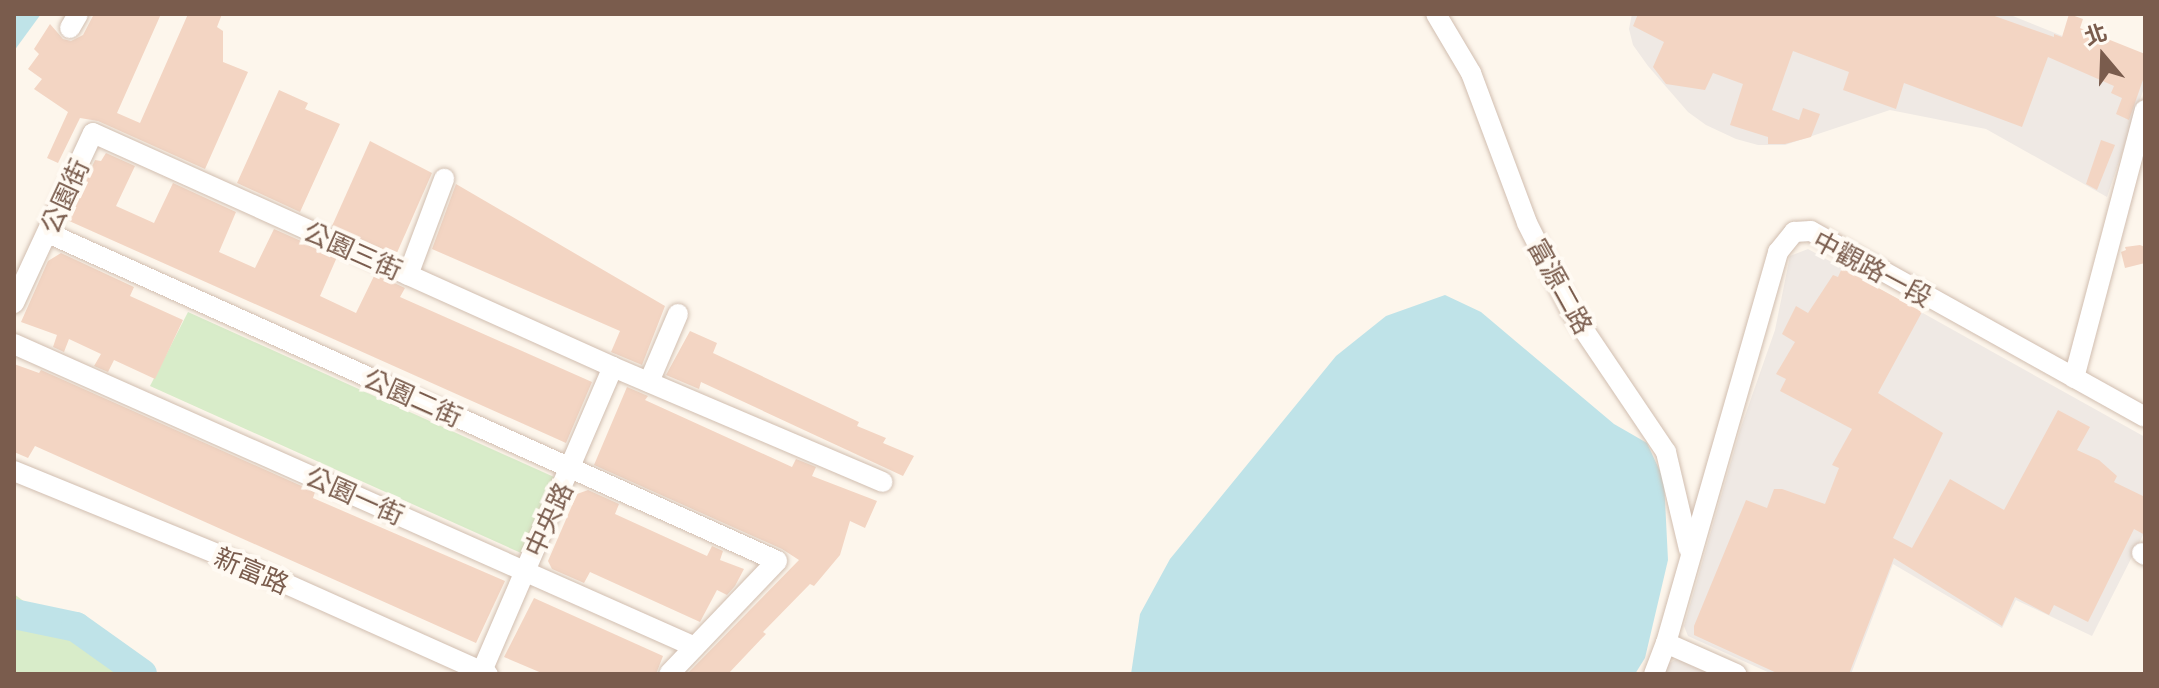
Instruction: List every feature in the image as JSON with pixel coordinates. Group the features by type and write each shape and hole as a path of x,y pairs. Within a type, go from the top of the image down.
{"street":[{"name":"富源二路","path":"1436,14 1471,73 1527,223 1571,311 1666,452 1690,553"},
{"path":"2074,378 2145,110"},
{"name":"公園街","path":"14,303 93,133"},
{"name":"公園三街","path":"93,133 613,367 883,482"},
{"path":"408,275 444,179"},
{"name":"中觀路一段","path":"1654,674 1666,643 1778,252 1794,232 1811,231 2145,417"},
{"name":"公園二街","path":"48,233 777,561 695,647"},
{"path":"649,382 678,314"},
{"name":"公園一街","path":"14,344 695,647"},
{"name":"中央路","path":"485,673 524,571 572,468 613,367"},
{"name":"新富路","path":"14,471 244,565 485,673"},
{"path":"1666,643 1736,674"},
{"path":"669,674 695,647"}],"shaded area":[{"path":"1632,14 2008,14 2145,69 2145,85 2107,197 1986,129 1890,110 1785,145 1758,145 1736,139 1706,125 1688,112 1648,66 1633,45 1629,29"},
{"path":"1808,249 2145,437 2145,531 2092,636 2016,600 2002,628 1893,564 1851,674 1772,674 1688,636 1684,626 1740,430 1775,330 1790,256"},
{"path":"1677,659 1710,674 1661,674 1666,665"}],"green space":[{"path":"188,312 554,477 521,553 150,386"},
{"path":"14,594 123,674 14,674"}],"water":[{"path":"14,14 41,14 14,51"},
{"path":"1445,295 1481,312 1614,424 1647,443 1664,480 1668,560 1645,658 1635,674 1131,674 1140,614 1170,559 1336,356 1386,316"}],"building":[{"path":"94,14 161,14 117,113 140,123 188,14 222,14 217,27 223,31 223,62 248,72 205,169 98,121 80,118 58,163 47,158 68,112 34,89 42,79 28,69 39,54 34,49 50,24 63,39 71,41 83,35"},
{"path":"1638,14 1989,14 2054,37 2054,34 2062,37 2069,14 2083,19 2080,28 2145,54 2145,74 2129,120 2116,114 2122,98 2111,93 2114,86 2048,57 2022,127 1904,83 1896,109 1843,90 1849,72 1793,51 1772,110 1799,120 1803,108 1820,114 1811,137 1785,144 1768,144 1768,137 1730,125 1743,84 1713,73 1705,90 1666,84 1653,67 1664,42 1633,26"},
{"path":"279,90 308,103 305,109 340,124 300,212 237,183"},
{"path":"2101,140 2115,145 2097,190 2086,184"},
{"path":"370,141 432,173 396,255 332,226"},
{"path":"106,153 135,166 116,206 154,223 173,183 236,212 219,252 255,268 274,229 337,257 320,296 356,313 375,274 405,288 400,297 592,382 566,443 67,220 95,160 101,161"},
{"path":"456,184 665,306 642,365 611,352 620,331 432,249"},
{"path":"2125,247 2145,247 2145,263 2125,268 2121,252 2126,250"},
{"path":"61,253 134,287 130,296 183,320 155,379 114,360 108,372 94,366 101,354 69,339 64,352 53,347 57,335 21,322 48,261"},
{"path":"1842,268 1922,312 1878,393 1943,433 1893,538 1912,548 1950,479 2004,510 2058,410 2090,427 2077,450 2099,460 2117,476 2114,482 2145,497 2145,535 2134,529 2088,622 2054,605 2049,615 2015,597 2002,626 1894,558 1849,674 1779,674 1694,635 1694,626 1746,500 1767,508 1774,489 1782,489 1825,504 1839,468 1832,465 1852,429 1780,391 1786,379 1776,374 1795,342 1782,334 1796,306 1808,313 1833,275 1838,277"},
{"path":"690,331 717,343 713,353 859,422 857,426 886,438 883,443 914,456 903,476 701,382 699,389 666,375"},
{"path":"14,364 39,373 41,370 315,492 313,498 505,581 476,643 35,446 28,458 14,452"},
{"path":"627,387 648,396 645,400 792,467 796,459 816,467 812,476 877,501 865,528 850,521 840,555 814,586 810,584 763,632 766,634 728,674 687,674 799,560 782,549 594,465"},
{"path":"588,490 619,504 615,514 707,556 712,546 723,551 720,560 744,569 735,586 727,595 717,590 700,622 590,572 584,583 552,569 548,561 577,494"},
{"path":"534,598 663,656 656,674 544,674 504,657"}],"waterway":[{"path":"14,614 76,627 142,674"}]}
